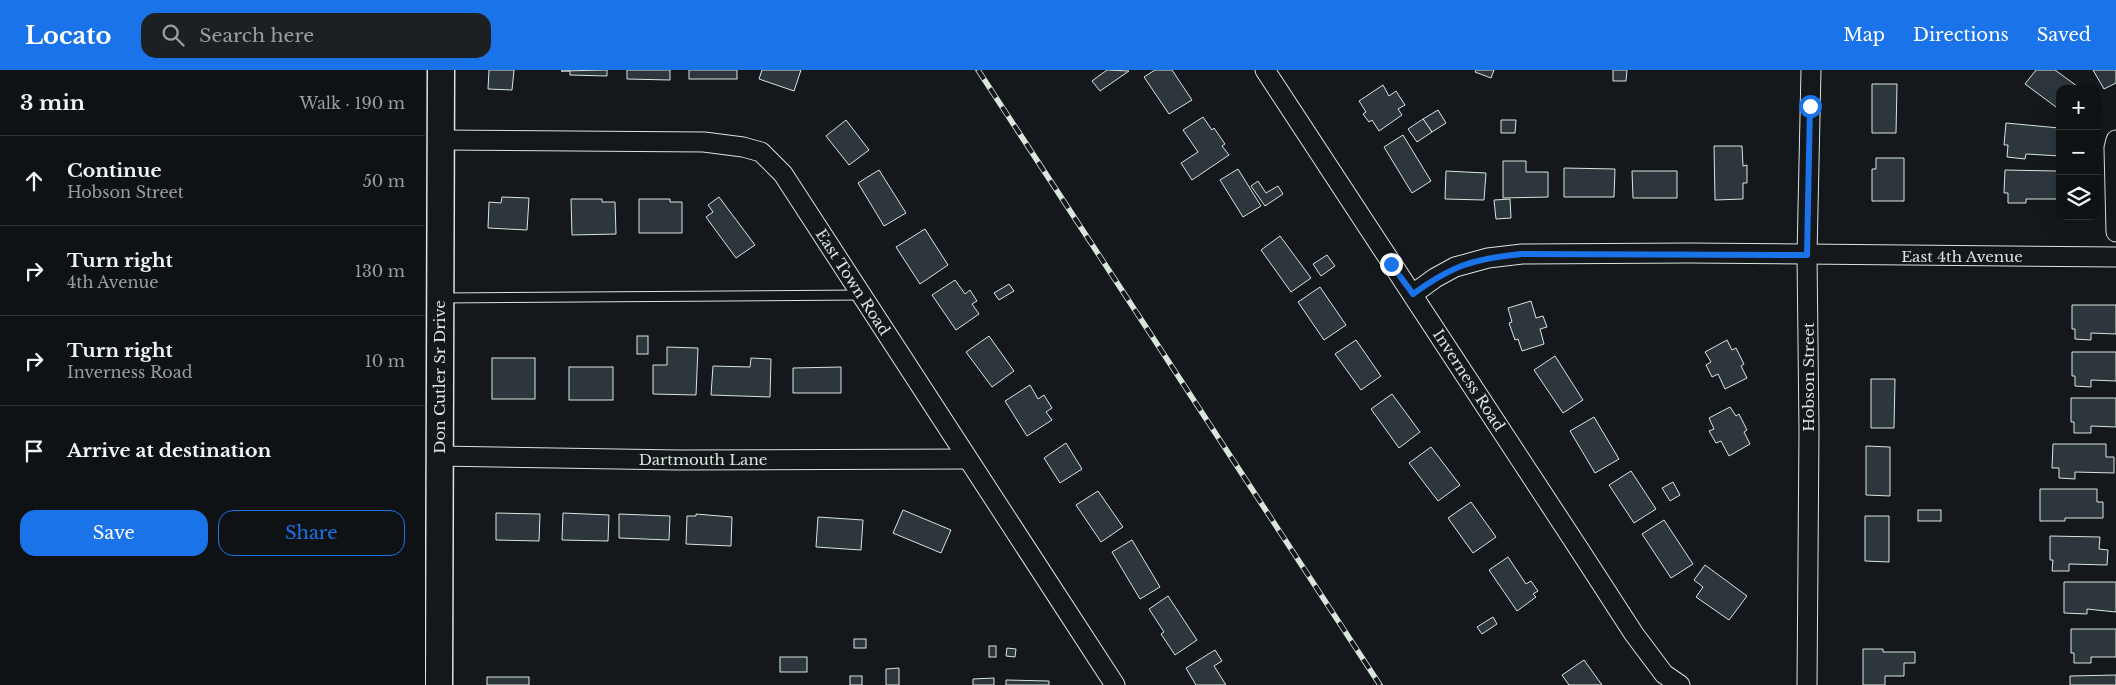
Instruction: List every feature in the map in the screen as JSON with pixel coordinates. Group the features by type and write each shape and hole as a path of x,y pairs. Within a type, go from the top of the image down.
{"street":[{"name":"Don Cutler Sr Drive","path":"439,685 441,70"},
{"name":"Inverness Road","path":"1265,70 1413,294 1633,634 1664,674 1680,685"},
{"name":"Hobson Street","path":"1807,685 1809,441 1807,255 1811,70"},
{"name":"East Town Road","path":"441,140 704,142 743,147 761,152 783,174 967,459 1059,596 1115,685"},
{"path":"2116,140 2114,148 2116,232"},
{"name":"East 4th Avenue","path":"1413,294 1435,278 1455,267 1488,258 1522,254 2116,257"},
{"name":"Dartmouth Lane","path":"439,456 679,460 967,459"}],"lane":[{"path":"439,298 861,295"}],"building":[{"path":"489,70 514,70 512,90 488,89"},
{"path":"607,70 607,76 570,75 570,71 561,71"},
{"path":"627,70 670,70 670,80 627,79"},
{"path":"689,70 737,70 737,79 689,79"},
{"path":"762,70 801,70 794,91 759,79"},
{"path":"1107,70 1129,71 1100,91 1092,81"},
{"path":"1155,70 1172,70 1192,100 1169,114 1144,77"},
{"path":"1476,70 1494,70 1491,78 1475,72"},
{"path":"1613,70 1627,70 1626,81 1613,81"},
{"path":"2036,70 2055,70 2076,85 2056,85 2056,107 2025,84"},
{"path":"2093,70 2116,70 2116,83 2104,89"},
{"path":"1872,84 1897,84 1896,133 1872,133"},
{"path":"1383,85 1389,96 1396,91 1405,105 1398,109 1402,115 1379,131 1372,120 1369,122 1363,114 1366,112 1359,101"},
{"path":"1438,110 1446,123 1432,132 1423,119"},
{"path":"1203,117 1212,130 1214,128 1225,144 1222,146 1229,155 1192,180 1181,163 1198,152 1183,130"},
{"path":"1423,119 1432,132 1417,142 1408,129"},
{"path":"846,120 869,150 849,165 826,136"},
{"path":"1501,120 1516,120 1515,133 1501,133"},
{"path":"2006,123 2056,128 2056,156 2026,154 2025,159 2007,157 2008,145 2004,145"},
{"path":"1403,135 1431,181 1412,193 1384,147"},
{"path":"1714,146 1742,146 1743,166 1747,165 1747,183 1743,183 1743,199 1715,200"},
{"path":"1876,158 1904,158 1904,201 1872,201 1872,169 1876,169"},
{"path":"1503,161 1526,161 1526,172 1548,172 1548,197 1503,198"},
{"path":"1564,168 1615,169 1614,197 1564,197"},
{"path":"1238,169 1261,206 1243,217 1220,180"},
{"path":"879,170 906,213 884,226 858,183"},
{"path":"2005,170 2056,171 2056,199 2026,199 2026,203 2008,203 2008,193 2004,193"},
{"path":"1446,171 1486,173 1484,200 1445,199"},
{"path":"1632,171 1677,171 1677,198 1633,198"},
{"path":"1258,181 1266,193 1278,186 1283,194 1265,206 1251,186"},
{"path":"502,197 529,198 527,230 488,228 489,202 501,203"},
{"path":"719,197 755,245 736,258 706,217 713,212 708,205"},
{"path":"571,199 602,199 602,202 615,202 616,234 572,235"},
{"path":"639,199 670,199 670,202 682,202 682,233 639,233"},
{"path":"1510,199 1511,218 1496,219 1494,200"},
{"path":"925,229 948,265 920,284 896,247"},
{"path":"1280,236 1311,278 1291,292 1261,250"},
{"path":"1327,255 1335,266 1321,276 1313,264"},
{"path":"955,280 965,294 970,290 977,301 972,304 979,314 956,330 932,295"},
{"path":"1009,284 1014,291 999,300 994,293"},
{"path":"1320,287 1346,325 1324,340 1298,302"},
{"path":"1531,301 1536,318 1543,316 1547,327 1540,329 1544,344 1522,351 1518,339 1515,340 1509,323 1512,322 1508,308"},
{"path":"2072,305 2116,305 2116,334 2091,333 2091,340 2075,339 2075,329 2072,329"},
{"path":"637,336 648,336 648,354 637,354"},
{"path":"989,336 1014,371 992,387 966,352"},
{"path":"1356,340 1381,376 1361,390 1335,354"},
{"path":"1727,340 1732,350 1736,348 1744,364 1741,366 1747,378 1725,389 1718,374 1712,377 1706,365 1711,362 1705,352"},
{"path":"667,347 698,348 696,395 653,394 653,365 667,365"},
{"path":"2072,352 2116,352 2116,381 2091,380 2091,387 2075,386 2075,376 2072,376"},
{"path":"1555,356 1583,400 1563,413 1534,370"},
{"path":"492,358 535,358 535,399 492,399"},
{"path":"751,358 771,359 770,397 711,395 713,366 750,367"},
{"path":"569,367 613,367 613,400 569,400"},
{"path":"841,367 841,393 793,393 793,368"},
{"path":"1871,379 1895,379 1894,428 1871,428"},
{"path":"1030,385 1038,399 1044,395 1052,408 1046,412 1052,420 1027,436 1005,401"},
{"path":"1392,394 1420,432 1399,448 1371,409"},
{"path":"2071,398 2116,398 2116,427 2091,426 2091,433 2074,433 2074,422 2071,422"},
{"path":"1730,407 1736,416 1739,414 1747,430 1744,432 1750,444 1729,456 1721,441 1716,443 1709,431 1714,429 1709,418"},
{"path":"1594,417 1619,459 1595,473 1570,431"},
{"path":"1066,443 1082,469 1060,483 1044,458"},
{"path":"2053,444 2106,444 2106,457 2114,457 2114,473 2075,472 2075,479 2059,478 2059,468 2052,468"},
{"path":"1866,446 1890,447 1890,496 1866,495"},
{"path":"1431,447 1460,485 1438,501 1409,463"},
{"path":"1631,471 1656,509 1634,523 1609,485"},
{"path":"1673,482 1680,495 1670,501 1662,488"},
{"path":"2040,489 2097,489 2097,502 2103,502 2103,518 2065,518 2065,521 2040,521"},
{"path":"1098,491 1123,527 1101,542 1076,505"},
{"path":"1471,502 1496,537 1473,553 1448,518"},
{"path":"903,510 951,530 941,553 893,533"},
{"path":"1918,510 1941,510 1941,521 1918,521"},
{"path":"496,513 540,514 539,541 496,540"},
{"path":"563,513 609,515 608,541 562,540"},
{"path":"619,514 670,516 669,540 619,538"},
{"path":"696,514 732,517 731,546 686,544 687,516 696,516"},
{"path":"1865,516 1889,516 1889,562 1865,561"},
{"path":"818,517 863,520 861,550 816,547"},
{"path":"1664,520 1693,564 1671,578 1642,534"},
{"path":"2050,536 2100,537 2099,549 2108,550 2107,565 2069,564 2069,571 2052,571 2053,560 2050,560"},
{"path":"1132,540 1160,587 1140,599 1112,552"},
{"path":"1508,557 1526,584 1531,581 1538,591 1533,594 1536,597 1517,611 1489,570"},
{"path":"1705,565 1747,596 1729,620 1696,597 1703,587 1694,580"},
{"path":"2064,582 2116,582 2116,612 2087,609 2087,614 2064,613"},
{"path":"1168,596 1197,640 1175,655 1161,634 1164,632 1149,609"},
{"path":"1493,617 1497,624 1482,634 1477,627"},
{"path":"2071,629 2116,629 2116,657 2091,657 2091,663 2074,663 2074,653 2071,653"},
{"path":"854,639 866,639 866,648 854,648"},
{"path":"989,646 996,646 996,657 989,657"},
{"path":"1007,648 1016,649 1015,657 1006,656"},
{"path":"1863,649 1883,649 1883,652 1915,652 1915,663 1904,663 1904,676 1885,676 1885,685 1863,685"},
{"path":"1215,650 1222,661 1214,666 1226,685 1196,685 1186,668"},
{"path":"780,657 807,657 807,672 780,672"},
{"path":"1584,660 1602,685 1569,685 1562,675"},
{"path":"899,668 899,685 886,685 886,669"},
{"path":"2116,675 2116,685 2070,685 2070,676"},
{"path":"850,676 862,676 862,685 850,685"},
{"path":"487,677 529,677 529,685 487,685"},
{"path":"994,678 994,685 973,685 973,679"},
{"path":"1006,680 1049,681 1049,685 1006,685"}],"railway":[{"path":"978,70 1380,685"}],"route":[{"path":"1391,264 1413,294 1435,278 1455,267 1488,258 1522,254 1689,253 1807,255 1810,106"}]}
